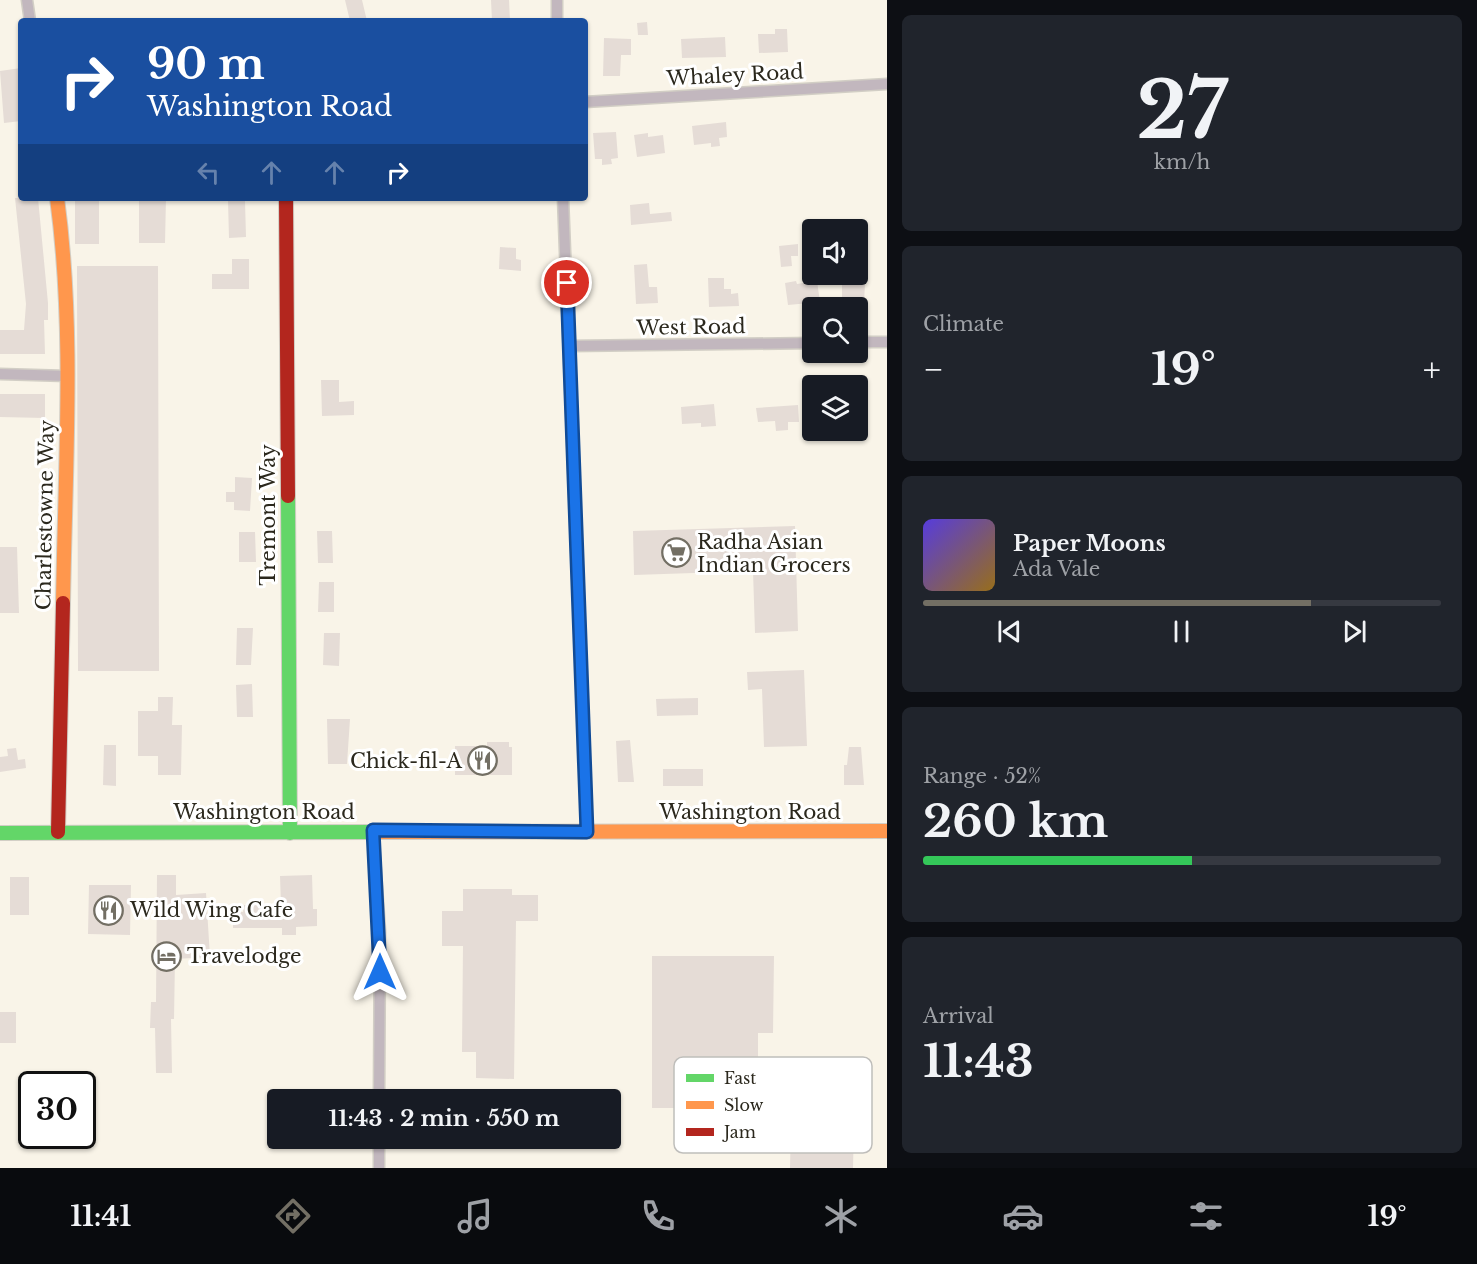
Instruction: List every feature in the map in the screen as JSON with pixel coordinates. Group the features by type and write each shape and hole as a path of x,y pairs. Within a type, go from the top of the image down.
{"street":[{"path":"27,0 30,18"},
{"path":"557,0 557,18"},
{"name":"Whaley Road","path":"588,102 887,84"},
{"name":"Charlestowne Way","path":"57,201 64,250 67,376 58,832"},
{"name":"Tremont Way","path":"286,201 290,832"},
{"path":"563,201 587,832"},
{"path":"868,342 887,342"},
{"name":"West Road","path":"570,346 802,343"},
{"path":"0,374 67,376"},
{"path":"373,830 380,929 379,1089"},
{"name":"Washington Road","path":"0,833 373,830 887,831"},
{"path":"379,1149 379,1168"}],"building":[{"path":"345,0 362,0 366,18 349,18"},
{"path":"491,0 509,0 510,18 492,18"},
{"path":"647,22 648,35 638,35 637,23"},
{"path":"775,29 787,29 788,52 759,53 758,34 775,34"},
{"path":"725,37 726,57 682,58 681,39"},
{"path":"604,38 631,39 631,55 621,55 620,76 603,76"},
{"path":"18,68 18,121 4,123 0,71"},
{"path":"726,122 727,137 719,138 720,146 711,147 711,143 694,145 692,126"},
{"path":"616,132 618,158 611,159 612,164 602,165 602,159 595,159 593,133"},
{"path":"648,133 648,137 663,135 665,153 637,157 634,135"},
{"path":"15,198 18,198 18,201 38,201 48,303 48,320 44,320 45,354 0,354 0,330 24,330 26,304"},
{"path":"75,201 99,201 99,244 75,244"},
{"path":"139,201 166,201 165,243 139,243"},
{"path":"228,201 245,201 246,237 229,238"},
{"path":"649,203 650,214 671,212 672,221 631,225 630,205"},
{"path":"798,244 798,256 791,256 792,266 781,267 779,246"},
{"path":"500,247 516,248 516,259 521,260 521,271 499,269"},
{"path":"232,259 249,259 249,289 212,289 212,274 232,274"},
{"path":"647,264 649,287 657,287 658,303 636,304 634,265"},
{"path":"77,266 158,266 159,671 78,671"},
{"path":"708,278 724,278 724,289 731,289 731,294 738,293 739,306 709,307"},
{"path":"796,281 797,284 802,285 818,285 819,297 802,297 802,304 788,305 785,283"},
{"path":"842,285 865,285 864,297 842,297"},
{"path":"321,380 339,380 339,402 354,401 354,415 322,416"},
{"path":"0,394 45,394 45,418 0,417"},
{"path":"714,404 716,426 701,427 701,423 682,424 681,407"},
{"path":"798,405 799,422 788,422 788,430 776,431 775,421 758,422 756,408"},
{"path":"235,477 252,478 250,511 234,510 234,502 226,502 226,492 235,492"},
{"path":"795,526 798,631 755,633 753,571 634,575 633,531"},
{"path":"317,531 332,531 333,563 318,563"},
{"path":"239,532 255,532 256,562 239,562"},
{"path":"0,547 17,547 19,613 0,613"},
{"path":"319,582 334,582 334,612 318,612"},
{"path":"237,628 253,628 251,665 236,665"},
{"path":"324,633 340,633 339,666 323,665"},
{"path":"804,670 807,746 764,747 762,689 748,690 747,672"},
{"path":"252,684 253,717 237,717 236,685"},
{"path":"158,697 173,697 172,725 182,725 181,775 158,775 158,756 138,756 138,711 158,711"},
{"path":"698,698 698,715 657,716 656,699"},
{"path":"327,719 350,719 347,764 328,764"},
{"path":"630,740 634,782 618,782 616,741"},
{"name":"Chick-fil-A","path":"487,742 509,742 509,747 512,747 512,775 455,775 455,746 487,746"},
{"path":"104,745 116,745 116,786 103,785"},
{"path":"849,747 861,747 864,785 844,785 844,765 847,765"},
{"path":"16,748 18,760 25,759 26,768 0,772 0,757 8,756 7,749"},
{"path":"663,769 703,769 703,786 663,786"},
{"path":"157,875 176,875 176,895 206,893 210,957 175,959 174,1019 171,1019 172,1073 156,1073 155,1028 150,1028 151,1002 156,1002"},
{"path":"312,875 313,909 317,909 317,926 296,927 296,935 282,935 282,928 233,928 233,912 243,912 244,905 281,905 280,876"},
{"path":"10,877 29,877 29,915 10,915"},
{"name":"Wild Wing Cafe","path":"89,885 131,885 130,935 88,934"},
{"path":"463,889 512,889 512,895 538,895 538,921 516,921 514,1079 476,1078 476,1052 462,1052 463,946 442,946 442,911 463,911"},
{"path":"652,956 774,956 773,1033 758,1033 758,1057 674,1057 674,1108 652,1108"},
{"path":"0,1012 16,1012 16,1043 0,1043"},
{"path":"790,1153 853,1153 853,1168 790,1168"}],"traffic: fast":[{"path":"288,496 290,833"},
{"path":"0,833 381,832"}],"traffic: slow":[{"path":"57,201 66,298 68,400 63,603"},
{"path":"381,832 887,831"}],"traffic: jam":[{"path":"286,201 288,496"},
{"path":"58,832 63,603"}],"place":[{"name":"Radha Asian Indian Grocers","path":"676,553"},
{"name":"Chick-fil-A","path":"483,761"},
{"name":"Wild Wing Cafe","path":"109,910"},
{"name":"Travelodge","path":"166,956"}],"route":[{"path":"380,972 380,929 373,830 587,832 567,283"}]}
